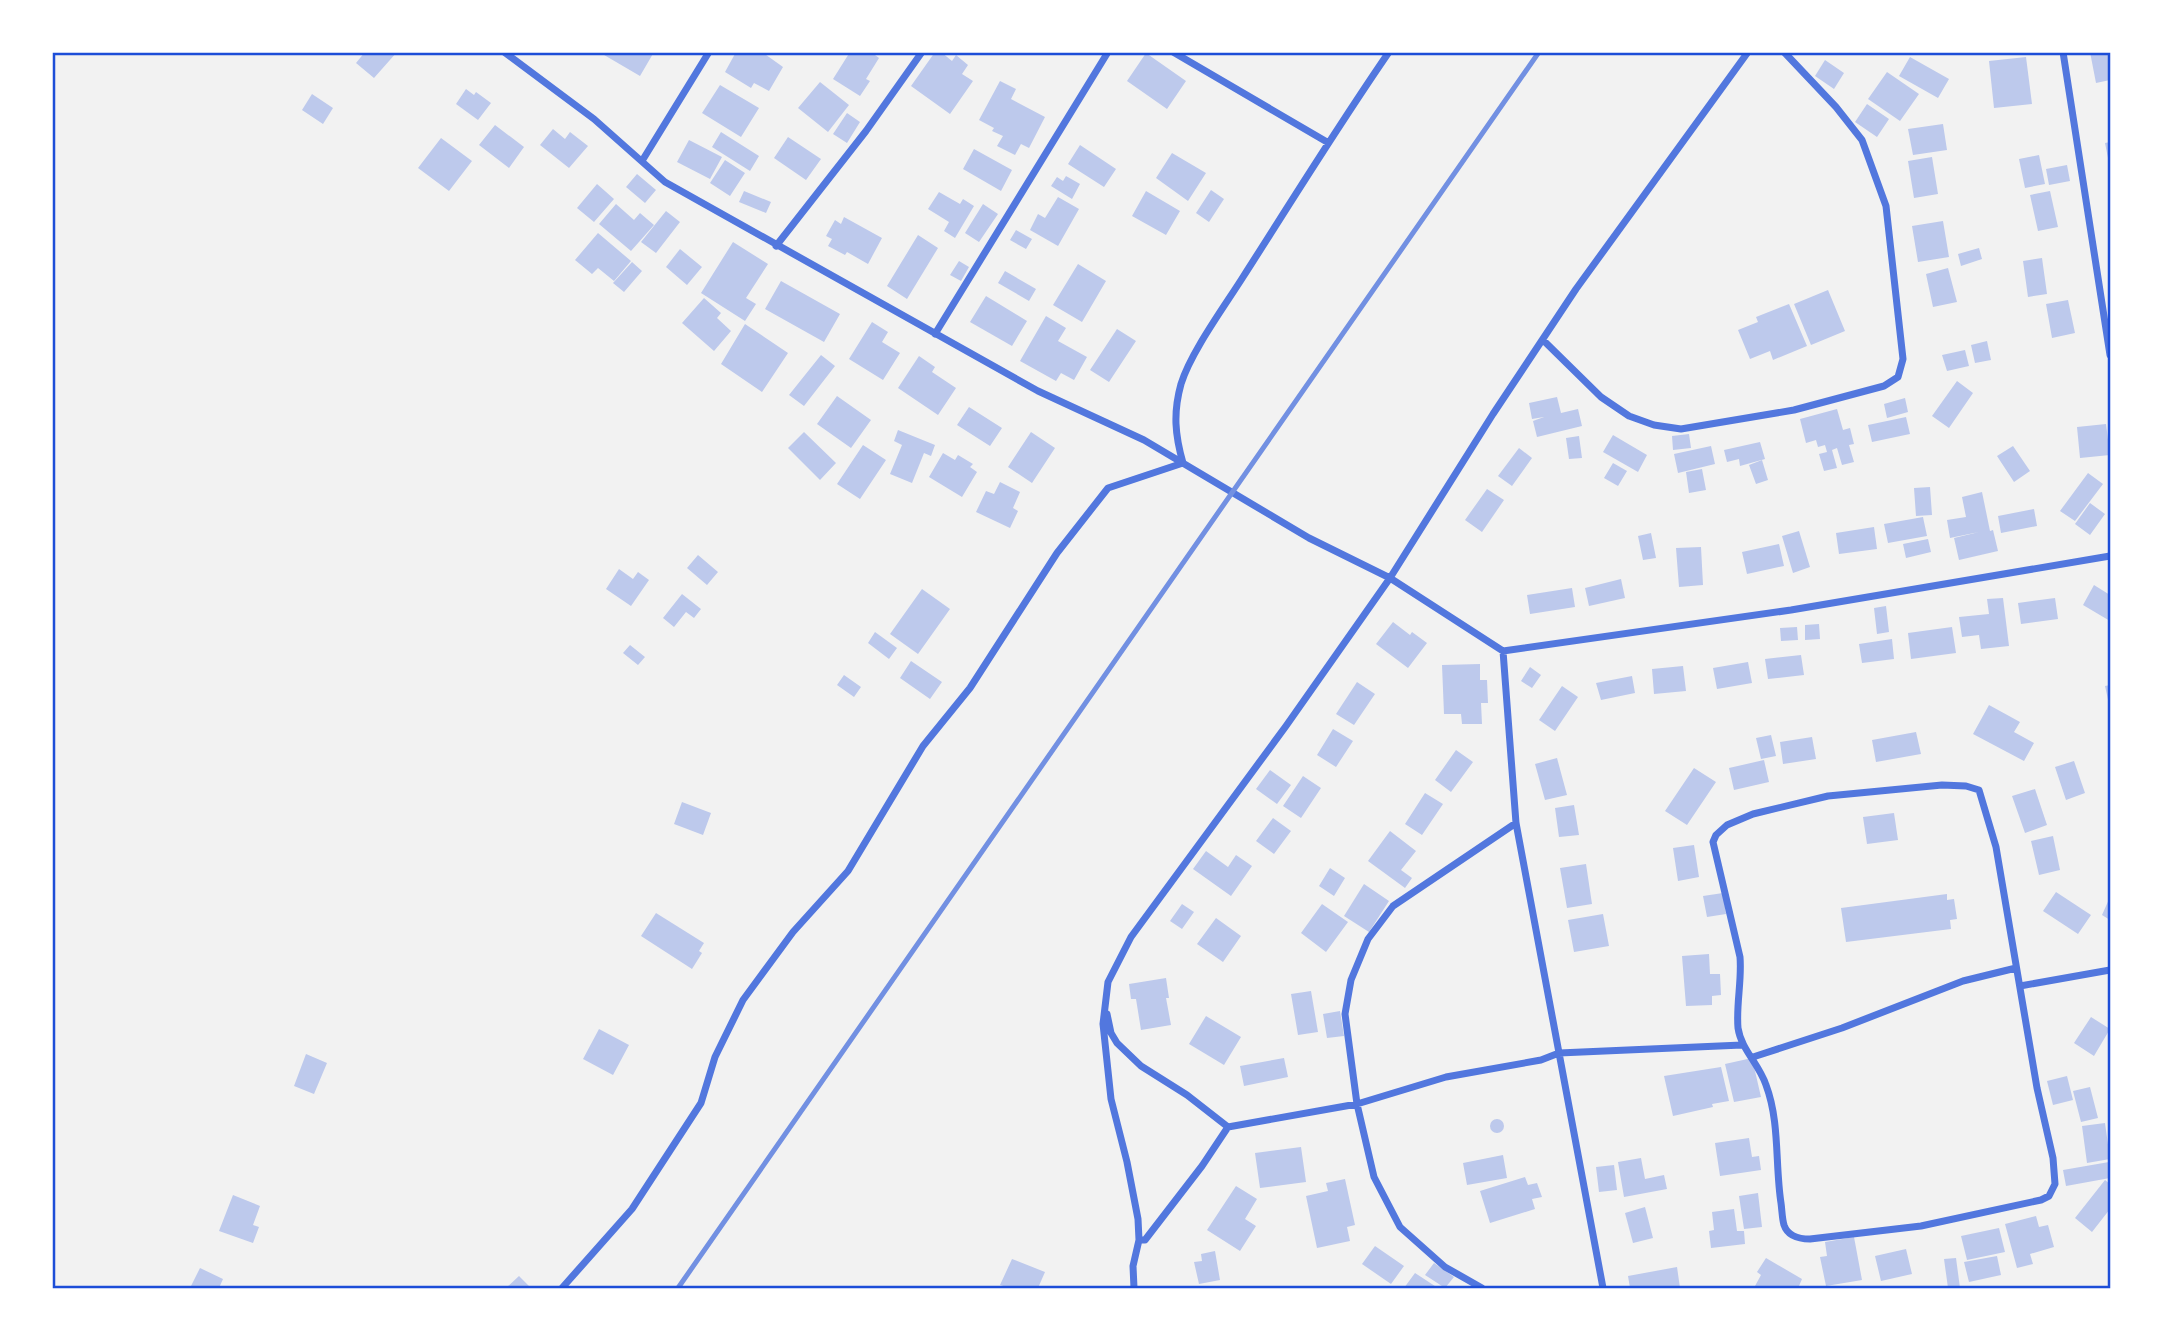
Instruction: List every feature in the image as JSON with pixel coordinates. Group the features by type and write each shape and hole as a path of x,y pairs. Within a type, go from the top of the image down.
{"street":[{"path":"504,52 594,119 665,182 1038,391 1144,440 1309,538 1390,578 1503,651 1791,610 2110,556"},
{"path":"642,161 709,52"},
{"path":"776,246 866,131 922,52"},
{"path":"934,334 1108,52"},
{"path":"1173,52 1327,142"},
{"path":"1183,463 1175,434 1177,398 1183,380 1208,334 1327,142 1389,52"},
{"path":"1134,1289 1133,1266 1139,1240 1127,1162 1111,1099 1103,1024 1108,982 1131,937 1278,737 1390,578 1576,289 1748,52"},
{"path":"1543,340 1601,397 1629,416 1654,425 1681,429 1794,410 1884,386 1898,377 1902,359 1886,206 1862,140 1836,107 1784,52"},
{"path":"2063,52 2110,355"},
{"path":"562,1289 632,1209 701,1103 715,1056 743,1000 793,932 848,871 923,746 970,688 1057,552 1108,488 1183,463"},
{"path":"1503,651 1516,823 1603,1289"},
{"path":"1942,785 1966,786 1979,790 1996,847 2020,986 2037,1087 2053,1157 2055,1184 2049,1196 1921,1226 1810,1240 1799,1239 1789,1233 1784,1225 1767,1086 1753,1057 1742,1045 1738,1011 1742,977 1740,957 1713,842 1716,835 1727,825 1754,814 1841,795 1942,785"},
{"path":"1482,1289 1445,1267 1400,1227 1374,1177 1357,1104 1345,1014 1351,980 1368,939 1393,906 1516,823"},
{"path":"1753,1057 1842,1028 1963,981 2017,968"},
{"path":"2020,986 2110,970"},
{"path":"1105,1004 1111,1033 1117,1043 1141,1066 1187,1095 1228,1127"},
{"path":"1139,1240 1146,1240 1161,1222 1228,1127 1357,1104 1446,1077 1541,1060 1559,1053 1742,1045"}],"building":[{"path":"365,52 397,52 374,78 356,63"},
{"path":"599,52 654,52 640,76"},
{"path":"736,52 762,52 783,67 769,91 754,83 751,88 725,72"},
{"path":"850,52 871,52 879,58 866,79 870,81 860,96 833,79"},
{"path":"935,52 941,52 952,61 956,55 968,65 962,74 973,81 950,114 911,86"},
{"path":"2090,52 2110,52 2110,80 2096,83"},
{"path":"1146,53 1186,81 1167,109 1127,81"},
{"path":"1910,57 1949,79 1938,98 1899,76"},
{"path":"2026,57 2032,104 1994,108 1989,61"},
{"path":"1825,60 1844,73 1834,89 1815,76"},
{"path":"1887,72 1919,94 1900,121 1868,99"},
{"path":"1000,81 1016,89 1011,99 1045,117 1029,148 1021,144 1015,155 997,146 1003,136 979,120"},
{"path":"820,82 849,105 828,132 798,108"},
{"path":"720,85 759,108 741,137 702,113"},
{"path":"466,89 474,95 476,92 491,103 478,120 456,104"},
{"path":"312,94 333,108 323,124 302,110"},
{"path":"1867,104 1889,119 1877,137 1855,122"},
{"path":"847,113 860,122 847,143 833,134"},
{"path":"1943,124 1947,150 1913,155 1908,129"},
{"path":"495,125 524,147 509,168 479,145"},
{"path":"553,129 565,139 570,132 588,146 569,168 540,145"},
{"path":"721,132 759,156 750,171 712,147"},
{"path":"788,137 821,159 806,180 774,158"},
{"path":"441,138 472,161 449,191 418,168"},
{"path":"689,140 722,157 710,179 677,162"},
{"path":"2110,142 2110,163 2109,163 2105,143"},
{"path":"1080,145 1116,169 1104,187 1068,164"},
{"path":"974,149 1012,170 1001,191 963,169"},
{"path":"1172,153 1206,173 1188,201 1156,178"},
{"path":"2039,155 2045,184 2025,188 2019,159"},
{"path":"1932,157 1938,194 1914,198 1908,161"},
{"path":"725,160 745,173 730,196 710,183"},
{"path":"2067,165 2070,181 2049,185 2046,169"},
{"path":"637,174 656,190 645,203 626,187"},
{"path":"1066,176 1080,184 1072,199 1051,186 1057,177 1063,181"},
{"path":"597,184 614,199 594,222 577,208"},
{"path":"1211,190 1224,199 1209,222 1196,213"},
{"path":"744,191 771,202 766,213 739,202"},
{"path":"1146,191 1180,211 1166,235 1132,216"},
{"path":"2050,191 2058,227 2038,231 2030,195"},
{"path":"939,192 960,204 963,199 974,206 955,238 944,231 949,222 928,209"},
{"path":"1058,197 1079,209 1058,246 1030,230 1038,214 1045,218"},
{"path":"616,204 634,220 640,213 654,225 631,251 599,224"},
{"path":"983,204 998,214 979,242 965,233"},
{"path":"666,211 680,222 656,253 641,242"},
{"path":"844,217 882,238 868,264 847,252 845,255 828,246 832,239 826,236 835,220 841,224"},
{"path":"1943,221 1949,257 1918,262 1912,226"},
{"path":"1016,230 1032,239 1026,249 1010,240"},
{"path":"598,233 631,261 614,281 598,268 592,274 575,260"},
{"path":"918,235 938,248 907,299 887,286"},
{"path":"733,242 768,264 746,298 756,304 745,321 701,293"},
{"path":"1979,248 1982,259 1961,266 1958,254"},
{"path":"680,249 702,267 687,285 666,267"},
{"path":"2042,258 2047,294 2028,297 2023,261"},
{"path":"959,261 969,267 961,281 950,275"},
{"path":"632,262 642,271 624,292 613,283"},
{"path":"1078,264 1106,281 1082,322 1053,305"},
{"path":"1948,268 1957,302 1933,307 1926,274"},
{"path":"1005,271 1036,289 1029,301 998,283"},
{"path":"781,281 840,314 824,342 765,309"},
{"path":"1828,290 1845,331 1811,345 1794,304"},
{"path":"986,296 1027,321 1012,346 970,322"},
{"path":"704,298 721,313 717,318 731,331 714,351 682,323"},
{"path":"2068,300 2075,333 2052,338 2046,304"},
{"path":"1789,304 1807,346 1773,360 1770,351 1750,359 1738,330 1758,322 1756,317"},
{"path":"1046,316 1066,328 1058,341 1087,357 1074,380 1061,373 1056,381 1020,361"},
{"path":"872,322 888,332 882,342 900,353 883,380 849,359"},
{"path":"745,324 788,353 762,392 721,364"},
{"path":"1117,329 1136,341 1109,382 1090,370"},
{"path":"1987,341 1991,360 1975,363 1971,345"},
{"path":"1965,350 1969,366 1947,371 1942,355"},
{"path":"821,355 835,366 804,406 789,395"},
{"path":"919,356 935,367 932,372 956,388 938,415 898,388"},
{"path":"1957,381 1973,393 1949,428 1932,416"},
{"path":"837,396 871,420 851,448 817,424"},
{"path":"1557,397 1561,413 1578,409 1582,426 1537,437 1533,421 1544,417 1532,419 1529,403"},
{"path":"1905,398 1908,412 1887,418 1884,404"},
{"path":"969,407 1002,428 990,446 957,425"},
{"path":"1837,409 1843,430 1850,428 1854,444 1849,445 1854,462 1842,465 1837,448 1832,450 1837,468 1824,471 1819,454 1827,452 1825,445 1818,447 1816,440 1806,443 1800,419"},
{"path":"1906,417 1910,434 1872,442 1868,425"},
{"path":"2106,424 2110,455 2080,458 2077,427"},
{"path":"898,430 935,445 931,456 924,453 912,483 890,474 902,445 894,441"},
{"path":"804,432 836,463 820,480 788,448"},
{"path":"1031,432 1055,448 1032,483 1008,467"},
{"path":"1689,434 1691,448 1673,450 1672,436"},
{"path":"1613,435 1647,455 1638,472 1603,452"},
{"path":"1579,436 1582,458 1569,459 1566,438"},
{"path":"1760,442 1765,459 1740,466 1739,459 1727,462 1724,450"},
{"path":"863,445 886,460 860,499 837,484"},
{"path":"1711,446 1715,464 1678,473 1674,454"},
{"path":"2013,446 2030,471 2014,482 1997,456"},
{"path":"1519,448 1532,458 1512,486 1498,476"},
{"path":"943,453 955,460 958,455 973,464 970,467 977,472 962,497 929,477"},
{"path":"1762,460 1768,480 1756,484 1749,465"},
{"path":"1613,463 1627,471 1618,486 1604,478"},
{"path":"1702,469 1706,490 1689,493 1686,472"},
{"path":"2088,473 2103,484 2075,521 2060,511"},
{"path":"1000,482 1020,492 1013,508 1018,511 1010,528 976,512 986,491 994,494"},
{"path":"1930,487 1932,515 1916,516 1914,488"},
{"path":"1487,489 1504,500 1482,532 1465,520"},
{"path":"1982,492 1990,531 1993,530 1998,551 1959,560 1954,538 1979,532 1950,538 1947,520 1966,517 1962,497"},
{"path":"2090,503 2105,514 2090,535 2075,524"},
{"path":"2034,509 2037,526 2001,533 1998,516"},
{"path":"1923,517 1927,536 1888,543 1884,524"},
{"path":"1874,527 1877,549 1839,554 1836,533"},
{"path":"1799,531 1810,567 1793,573 1782,536"},
{"path":"1651,533 1656,558 1643,560 1638,536"},
{"path":"1928,539 1931,552 1906,558 1903,544"},
{"path":"1779,544 1784,566 1747,574 1742,552"},
{"path":"1701,547 1703,585 1679,587 1676,548"},
{"path":"698,555 718,572 707,585 687,568"},
{"path":"619,569 633,579 638,572 649,580 631,606 606,589"},
{"path":"1621,579 1625,598 1589,606 1585,588"},
{"path":"2094,585 2110,595 2110,621 2083,605"},
{"path":"1572,588 1575,607 1530,614 1527,595"},
{"path":"922,589 950,609 918,654 890,634"},
{"path":"682,594 701,609 694,618 686,612 674,627 663,618"},
{"path":"2003,598 2009,646 1981,649 1979,635 1962,637 1959,617 1989,614 1987,599"},
{"path":"2055,598 2058,619 2021,624 2018,603"},
{"path":"1886,606 1889,632 1877,634 1874,608"},
{"path":"1393,622 1410,635 1412,632 1427,643 1408,668 1376,644"},
{"path":"1819,624 1820,639 1805,640 1805,625"},
{"path":"1797,627 1798,640 1781,641 1780,628"},
{"path":"1952,627 1956,653 1911,659 1908,633"},
{"path":"875,632 897,648 889,659 868,643"},
{"path":"1892,639 1894,659 1862,663 1859,644"},
{"path":"630,645 645,657 638,665 623,653"},
{"path":"1801,655 1804,675 1768,679 1765,659"},
{"path":"911,661 942,682 930,699 900,678"},
{"path":"1748,662 1752,683 1717,689 1713,668"},
{"path":"1480,664 1480,680 1487,680 1488,703 1481,703 1482,724 1462,724 1461,714 1444,714 1442,665"},
{"path":"1683,666 1686,691 1654,694 1652,669"},
{"path":"1530,667 1541,675 1532,688 1521,681"},
{"path":"844,675 861,687 854,697 837,685"},
{"path":"1632,676 1635,693 1601,700 1596,683"},
{"path":"1357,682 1375,694 1354,725 1336,714"},
{"path":"2110,685 2110,704 2109,704 2105,686"},
{"path":"1562,686 1578,697 1555,731 1539,720"},
{"path":"1989,705 2020,722 2014,732 2034,743 2024,761 1973,734"},
{"path":"1333,729 1353,741 1336,767 1317,755"},
{"path":"1916,732 1921,754 1876,762 1872,740"},
{"path":"1771,735 1776,756 1761,759 1756,738"},
{"path":"1812,737 1816,759 1783,764 1780,742"},
{"path":"1456,750 1473,762 1451,792 1435,780"},
{"path":"1557,758 1567,795 1545,800 1535,764"},
{"path":"1764,760 1769,782 1734,790 1729,768"},
{"path":"2074,761 2085,793 2066,800 2055,767"},
{"path":"1694,768 1716,782 1687,825 1665,811"},
{"path":"1270,770 1291,785 1277,804 1256,789"},
{"path":"1303,776 1321,788 1301,818 1283,806"},
{"path":"2035,789 2047,825 2025,833 2012,796"},
{"path":"1425,793 1443,804 1422,835 1405,824"},
{"path":"682,802 711,813 703,835 674,824"},
{"path":"1574,805 1579,835 1559,837 1555,808"},
{"path":"1894,813 1898,840 1867,844 1863,817"},
{"path":"1273,818 1291,831 1274,854 1256,841"},
{"path":"1390,831 1416,851 1401,870 1412,878 1405,888 1368,861"},
{"path":"2053,836 2060,870 2039,875 2031,841"},
{"path":"1694,845 1699,877 1678,881 1673,848"},
{"path":"1206,851 1228,867 1236,855 1252,866 1231,896 1193,869"},
{"path":"1586,864 1592,904 1567,908 1560,868"},
{"path":"1330,868 1345,878 1334,896 1319,886"},
{"path":"1364,884 1389,901 1369,932 1344,916"},
{"path":"2056,892 2091,915 2078,934 2043,911"},
{"path":"1723,893 1726,914 1707,917 1703,896"},
{"path":"1947,894 1947,900 1954,899 1957,919 1950,920 1951,929 1846,942 1841,908"},
{"path":"2110,897 2110,920 2102,915"},
{"path":"1182,904 1194,912 1182,929 1170,921"},
{"path":"1322,904 1348,922 1326,952 1301,933"},
{"path":"656,913 704,943 699,951 702,953 692,969 641,936"},
{"path":"1603,914 1609,946 1574,952 1568,920"},
{"path":"1216,918 1241,936 1223,962 1197,944"},
{"path":"1709,954 1710,974 1720,974 1721,995 1712,996 1712,1005 1686,1006 1682,956"},
{"path":"1166,978 1169,998 1166,998 1171,1025 1141,1030 1136,999 1131,999 1129,984"},
{"path":"1311,991 1318,1032 1298,1035 1291,994"},
{"path":"1340,1011 1344,1036 1327,1038 1323,1014"},
{"path":"1206,1016 1241,1037 1224,1065 1189,1044"},
{"path":"2091,1017 2110,1029 2094,1056 2074,1043"},
{"path":"599,1029 629,1045 613,1075 583,1059"},
{"path":"306,1054 327,1063 314,1094 294,1086"},
{"path":"1284,1058 1288,1077 1244,1086 1240,1066"},
{"path":"1752,1058 1761,1097 1734,1102 1725,1064"},
{"path":"1721,1067 1729,1101 1673,1116 1664,1076"},
{"path":"2067,1076 2073,1100 2053,1105 2047,1081"},
{"path":"2090,1087 2098,1118 2081,1122 2073,1091"},
{"path":"1497,1119 1502,1121 1502,1131 1497,1133 1492,1131 1490,1126 1492,1121"},
{"path":"2105,1123 2110,1159 2087,1163 2082,1126"},
{"path":"1749,1138 1752,1157 1759,1156 1761,1170 1720,1176 1715,1143"},
{"path":"1301,1147 1306,1182 1260,1188 1255,1153"},
{"path":"1503,1155 1507,1178 1467,1185 1463,1163"},
{"path":"1641,1158 1645,1179 1664,1175 1667,1189 1624,1197 1618,1162"},
{"path":"2109,1162 2110,1178 2066,1186 2063,1170"},
{"path":"1614,1165 1617,1190 1599,1192 1596,1167"},
{"path":"1525,1177 1528,1185 1537,1183 1542,1197 1532,1199 1535,1209 1490,1223 1480,1191"},
{"path":"1345,1179 1355,1225 1347,1227 1350,1241 1317,1248 1306,1196 1328,1191 1326,1183"},
{"path":"2105,1180 2110,1184 2110,1209 2092,1232 2075,1218"},
{"path":"1236,1186 1257,1199 1245,1219 1256,1226 1240,1251 1207,1230"},
{"path":"1758,1193 1762,1227 1744,1229 1739,1196"},
{"path":"233,1195 260,1206 253,1225 259,1227 253,1243 219,1231"},
{"path":"1645,1207 1653,1238 1633,1243 1625,1213"},
{"path":"1734,1209 1737,1231 1744,1231 1745,1244 1711,1248 1709,1231 1714,1230 1712,1212"},
{"path":"2036,1216 2039,1227 2048,1225 2054,1247 2030,1254 2033,1264 2017,1268 2005,1224"},
{"path":"1999,1228 2005,1252 1967,1260 1961,1236"},
{"path":"1854,1237 1862,1280 1826,1286 1820,1257 1827,1256 1825,1242"},
{"path":"1375,1246 1404,1266 1391,1284 1362,1264"},
{"path":"1906,1249 1912,1274 1881,1281 1875,1256"},
{"path":"1215,1251 1220,1280 1199,1284 1194,1262 1202,1261 1201,1254"},
{"path":"1997,1256 2001,1275 1969,1282 1964,1262"},
{"path":"1766,1258 1802,1279 1799,1286 1803,1288 1755,1286 1761,1275 1757,1272"},
{"path":"1956,1258 1960,1288 1948,1288 1944,1259"},
{"path":"1012,1259 1045,1272 1038,1288 1010,1288 1000,1285"},
{"path":"1434,1263 1454,1277 1445,1288 1425,1275"},
{"path":"1677,1267 1680,1288 1630,1288 1628,1276"},
{"path":"200,1268 223,1279 219,1288 191,1286"},
{"path":"1415,1273 1438,1288 1404,1288"},
{"path":"519,1276 529,1286 506,1288"}],"railway":[{"path":"678,1288 1539,52"}]}
